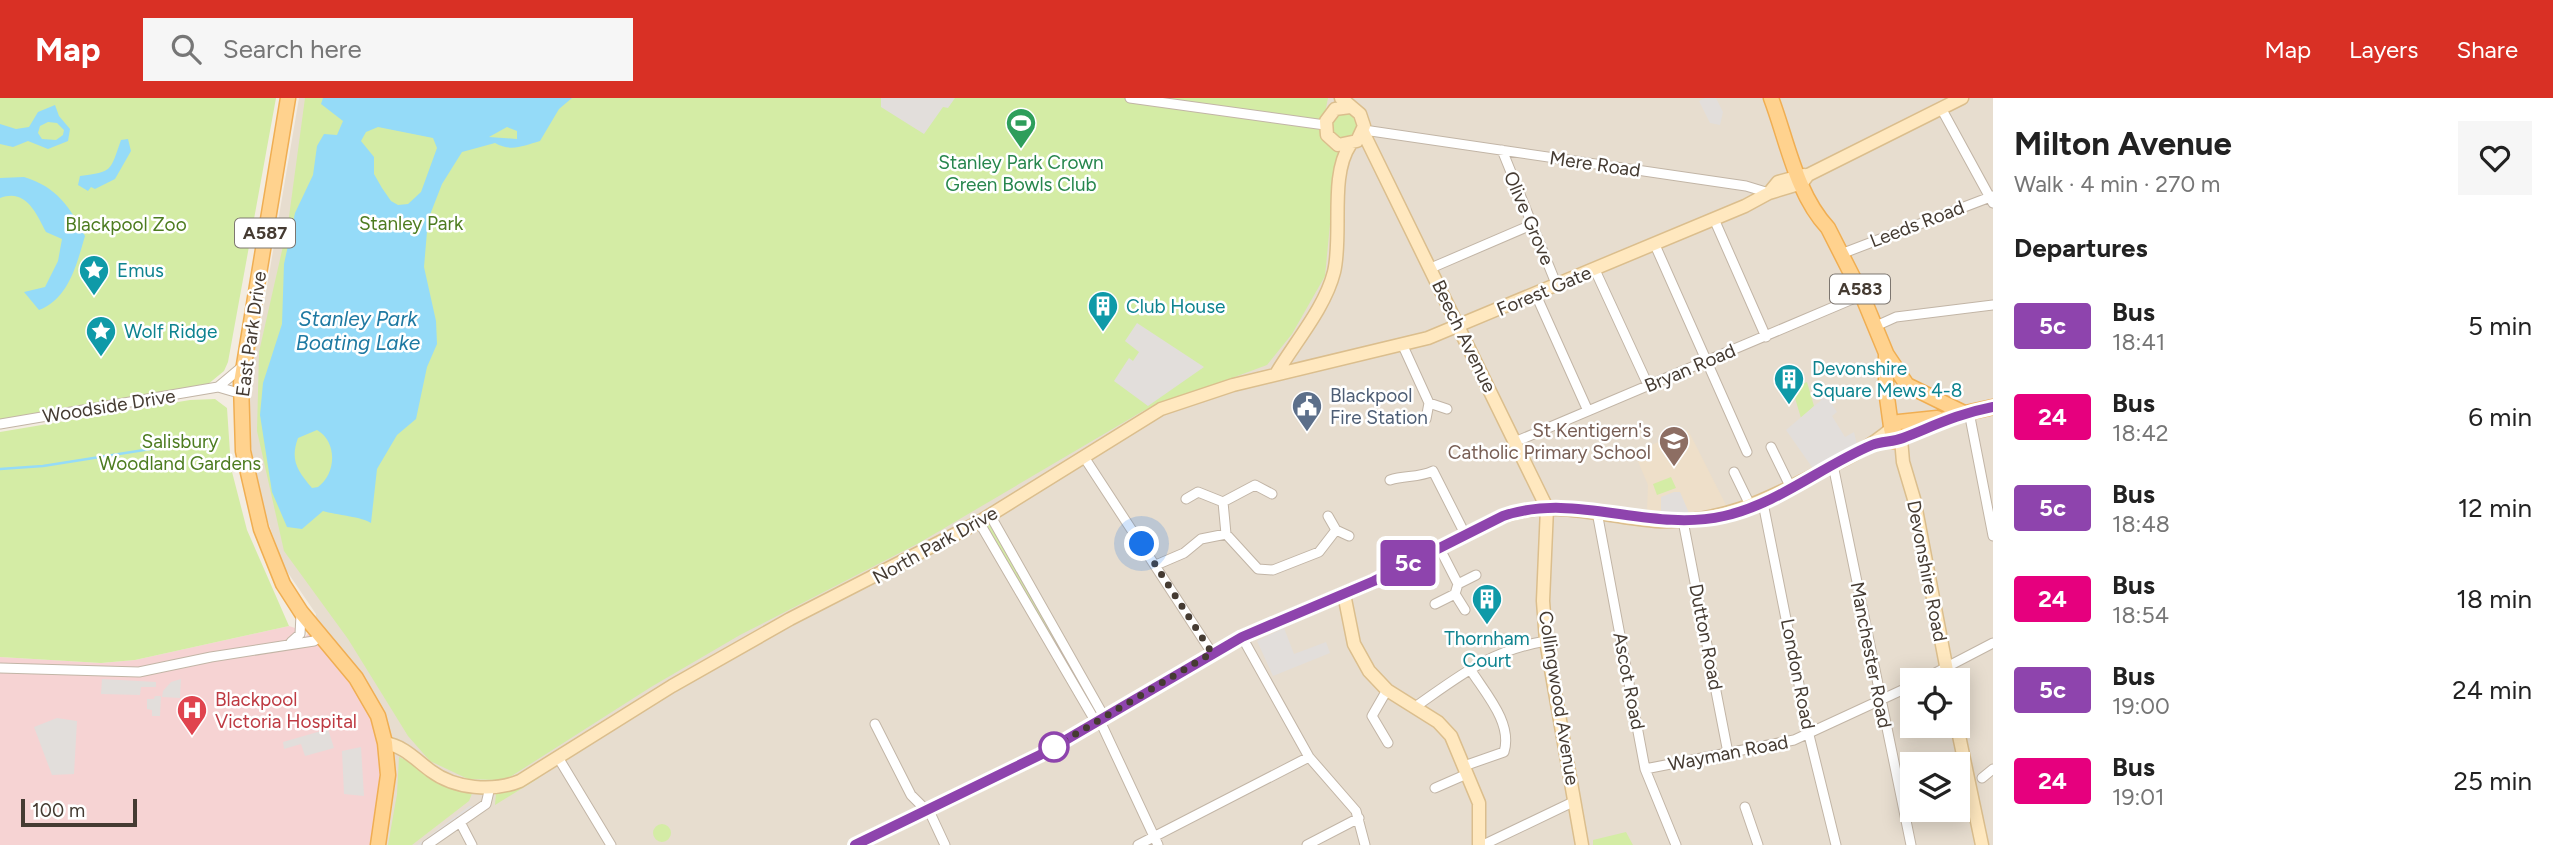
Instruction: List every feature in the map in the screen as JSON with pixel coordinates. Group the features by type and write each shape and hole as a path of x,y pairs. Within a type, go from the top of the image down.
{"main road":[{"name":"East Park Drive","path":"288,98 245,363 242,394 243,451 254,503 273,563 301,611 365,692 378,716 385,743 387,787 378,845"},
{"name":"A583","path":"1771,98 1781,124 1782,137 1827,216 1828,228 1876,326 1887,360 1897,432"},
{"name":"A583","path":"1887,360 1908,385 1962,413"},
{"path":"1897,432 1993,407"},
{"path":"1897,432 1962,413"}],"street":[{"path":"1130,98 1327,120"},
{"path":"1276,374 1322,299 1334,274 1341,174 1335,143 1327,135 1332,98"},
{"path":"1769,193 1775,184 1803,177 1962,98"},
{"path":"1327,120 1345,103 1363,118 1364,131 1352,144 1341,174"},
{"path":"1941,108 1992,199"},
{"name":"Mere Road","path":"1364,131 1746,186 1769,193"},
{"name":"Beech Avenue","path":"1364,131 1458,327 1517,441 1547,508"},
{"path":"1335,143 1352,144"},
{"name":"Beech Avenue","path":"1352,144 1366,150 1379,166"},
{"name":"Olive Grove","path":"1502,150 1557,286"},
{"name":"Forest Gate","path":"1276,374 1403,346 1458,327 1762,199 1769,193"},
{"name":"Leeds Road","path":"1841,254 1992,199"},
{"path":"1714,219 1766,337"},
{"path":"1431,268 1531,225"},
{"path":"1655,245 1747,452"},
{"path":"1595,270 1648,386"},
{"path":"1536,295 1588,411"},
{"name":"Bryan Road","path":"1517,441 1862,295"},
{"path":"1876,326 1896,317 1993,305"},
{"path":"1403,346 1429,404 1426,419"},
{"path":"218,387 233,377 245,363"},
{"name":"North Park Drive","path":"490,787 510,785 559,759 673,686 767,632 985,518 1161,410 1276,374"},
{"name":"Woodside Drive","path":"0,424 218,387 242,394"},
{"path":"1429,404 1447,409"},
{"path":"1962,413 1993,536"},
{"path":"855,845 1040,755 1242,637 1344,594 1465,534 1524,509 1547,508 1683,521 1723,517 1757,505 1897,432"},
{"name":"Devonshire Road","path":"1897,432 1914,499 1946,667"},
{"path":"1771,447 1791,488"},
{"path":"1084,457 1212,653"},
{"name":"Manchester Road","path":"1833,466 1880,702 1912,845"},
{"path":"1390,480 1402,476 1418,477 1433,471 1465,534"},
{"name":"London Road","path":"1734,472 1757,505 1836,845"},
{"path":"1223,502 1254,482 1272,494"},
{"path":"1187,499 1198,492 1223,502"},
{"path":"1223,502 1226,534 1252,564 1265,572 1323,550 1336,530"},
{"name":"Collingwood Avenue","path":"1547,508 1543,601 1546,641 1582,845"},
{"name":"Ascot Road","path":"1597,512 1645,769 1676,845"},
{"path":"1328,516 1336,530 1349,536"},
{"path":"985,518 1102,713 1100,721 1156,841"},
{"name":"Dutton Road","path":"1683,521 1728,753"},
{"path":"1156,565 1184,553 1201,539 1226,534"},
{"path":"1439,547 1458,583 1455,594 1465,610"},
{"path":"1458,583 1476,575"},
{"path":"1344,594 1357,651 1376,681 1446,729 1466,770 1480,808 1481,845 1575,801"},
{"path":"1435,604 1455,594"},
{"path":"286,644 300,634 301,611"},
{"path":"0,668 132,673 314,641 320,635"},
{"path":"1242,637 1309,757 1359,818 1365,845"},
{"path":"1415,706 1470,669 1514,647 1546,641"},
{"path":"1946,667 1993,643"},
{"path":"1435,788 1504,752 1507,741 1503,723 1470,669"},
{"path":"1387,690 1372,716 1388,743"},
{"name":"Wayman Road","path":"1645,769 1810,735 1900,692"},
{"path":"875,724 911,795 926,809 945,845"},
{"path":"1960,738 1982,845"},
{"path":"385,743 400,747 436,774 452,782 490,787 486,804 427,845"},
{"path":"1138,845 1156,841 1309,757"},
{"path":"559,759 611,845"},
{"path":"1982,778 1993,769"},
{"path":"1745,807 1758,845"},
{"path":"1307,845 1359,818"},
{"path":"460,822 472,845"}],"shaded area":[{"path":"299,98 1993,98 1993,845 377,845 314,627 316,614 284,567 260,499 242,394 249,377"},
{"path":"881,98 955,98 948,108 943,107 924,134 881,107"},
{"path":"1716,98 1723,112 1720,125 1710,123 1699,101"},
{"path":"1137,323 1204,367 1148,406 1114,381 1129,358 1133,361 1139,352 1125,341"},
{"path":"1826,396 1837,412 1832,416 1845,437 1854,432 1857,445 1814,470 1786,430"},
{"name":"St Kentigern's Catholic Primary School","path":"1688,430 1727,507 1689,513 1647,512 1648,485 1634,452"},
{"path":"1680,492 1689,513 1661,512 1661,497"},
{"name":"Blackpool Victoria Hospital","path":"289,626 298,629 297,632 305,637 314,627 343,664 385,743 377,845 0,845 0,657 101,663 135,660"},
{"path":"1284,628 1294,654 1326,642 1330,653 1273,676 1257,641"},
{"path":"102,679 156,682 156,687 141,687 140,695 101,694"},
{"path":"181,679 180,698 162,697 163,691 171,682"},
{"path":"155,696 161,696 160,716 152,716 152,710 147,709 147,699 154,699"},
{"path":"57,718 77,721 74,774 52,775 34,727"},
{"path":"328,729 334,748 305,756 301,744 284,749 283,742"},
{"path":"361,747 364,796 344,794 342,751"},
{"path":"469,806 478,807 423,845 417,845"}],"green space":[{"name":"Blackpool Zoo","path":"0,98 276,98 228,362 224,371 207,385 0,424"},
{"name":"Stanley Park","path":"305,98 1328,98 1323,123 1344,149 1336,162 1325,276 1292,334 1267,365 1143,411 919,543 740,635 651,687 510,777 497,780 468,779 430,761 408,736 348,639 284,551 257,431 259,352 288,224"},
{"path":"1352,111 1360,130 1345,142 1333,137 1332,116"},
{"path":"1807,382 1814,406 1801,418 1792,388"},
{"name":"Salisbury Woodland Gardens","path":"215,399 227,408 231,468 247,530 289,626 135,660 101,663 0,657 0,432 190,400"},
{"path":"1671,477 1676,488 1657,495 1653,484"},
{"path":"994,522 1101,708 1091,714 983,528"},
{"path":"399,757 473,791 469,801 412,845 388,845 397,794"},
{"path":"538,776 539,778 495,805 496,793"},
{"path":"658,824 666,824 671,833 669,840 658,842 653,837 653,829"},
{"path":"1626,832 1633,845 1593,845 1593,840"}],"water":[{"name":"Stanley Park Boating Lake","path":"323,98 572,98 559,109 540,141 512,148 495,143 462,152 442,184 428,220 424,267 436,321 437,344 427,367 416,419 397,435 377,469 371,523 323,511 302,529 287,527 272,492 260,415 263,383 282,324 284,264 295,213 313,175 317,146 324,134 337,135 343,121 321,104","holes":["378,127 433,138 437,148 421,192 408,204 398,205 391,201 382,188 374,174 374,157 361,141 366,132","507,127 517,131 517,139 489,137","317,430 329,442 331,466 318,487 312,488 296,464 298,438"]},
{"path":"55,105 59,116 70,129 68,141 48,149 28,141 13,147 0,144 0,124 16,129 29,127 38,112","holes":["48,122 57,123 64,130 63,135 56,140 42,139 38,133 40,126"]},
{"path":"128,139 131,151 115,179 95,189 91,187 88,191 78,185 80,176 99,173 109,168 121,140"},
{"path":"24,177 54,192 74,216 85,236 65,289 58,298 39,310 24,292 45,287 58,261 62,239 46,232 34,210 23,199 17,196 0,198 0,178"}],"waterway":[{"path":"0,469 43,466 220,438"}],"bus line":[{"name":"5c","path":"855,845 1040,755 1117,712 1212,653 1273,621 1374,581 1503,516 1524,509 1547,508 1656,521 1723,517 1762,503 1874,444 1901,439 1952,416 1993,407"}],"place":[{"name":"Stanley Park Crown Green Bowls Club","path":"1021,150"},
{"name":"Emus","path":"94,297"},
{"name":"Club House","path":"1103,333"},
{"name":"Wolf Ridge","path":"101,358"},
{"name":"Devonshire Square Mews 4-8","path":"1789,406"},
{"name":"Blackpool Fire Station","path":"1307,433"},
{"name":"St Kentigern's Catholic Primary School","path":"1674,468"},
{"name":"Thornham Court","path":"1487,626"},
{"name":"Blackpool Victoria Hospital","path":"192,737"}],"route":[{"path":"1054,747 1117,712 1212,653 1142,544"}]}
